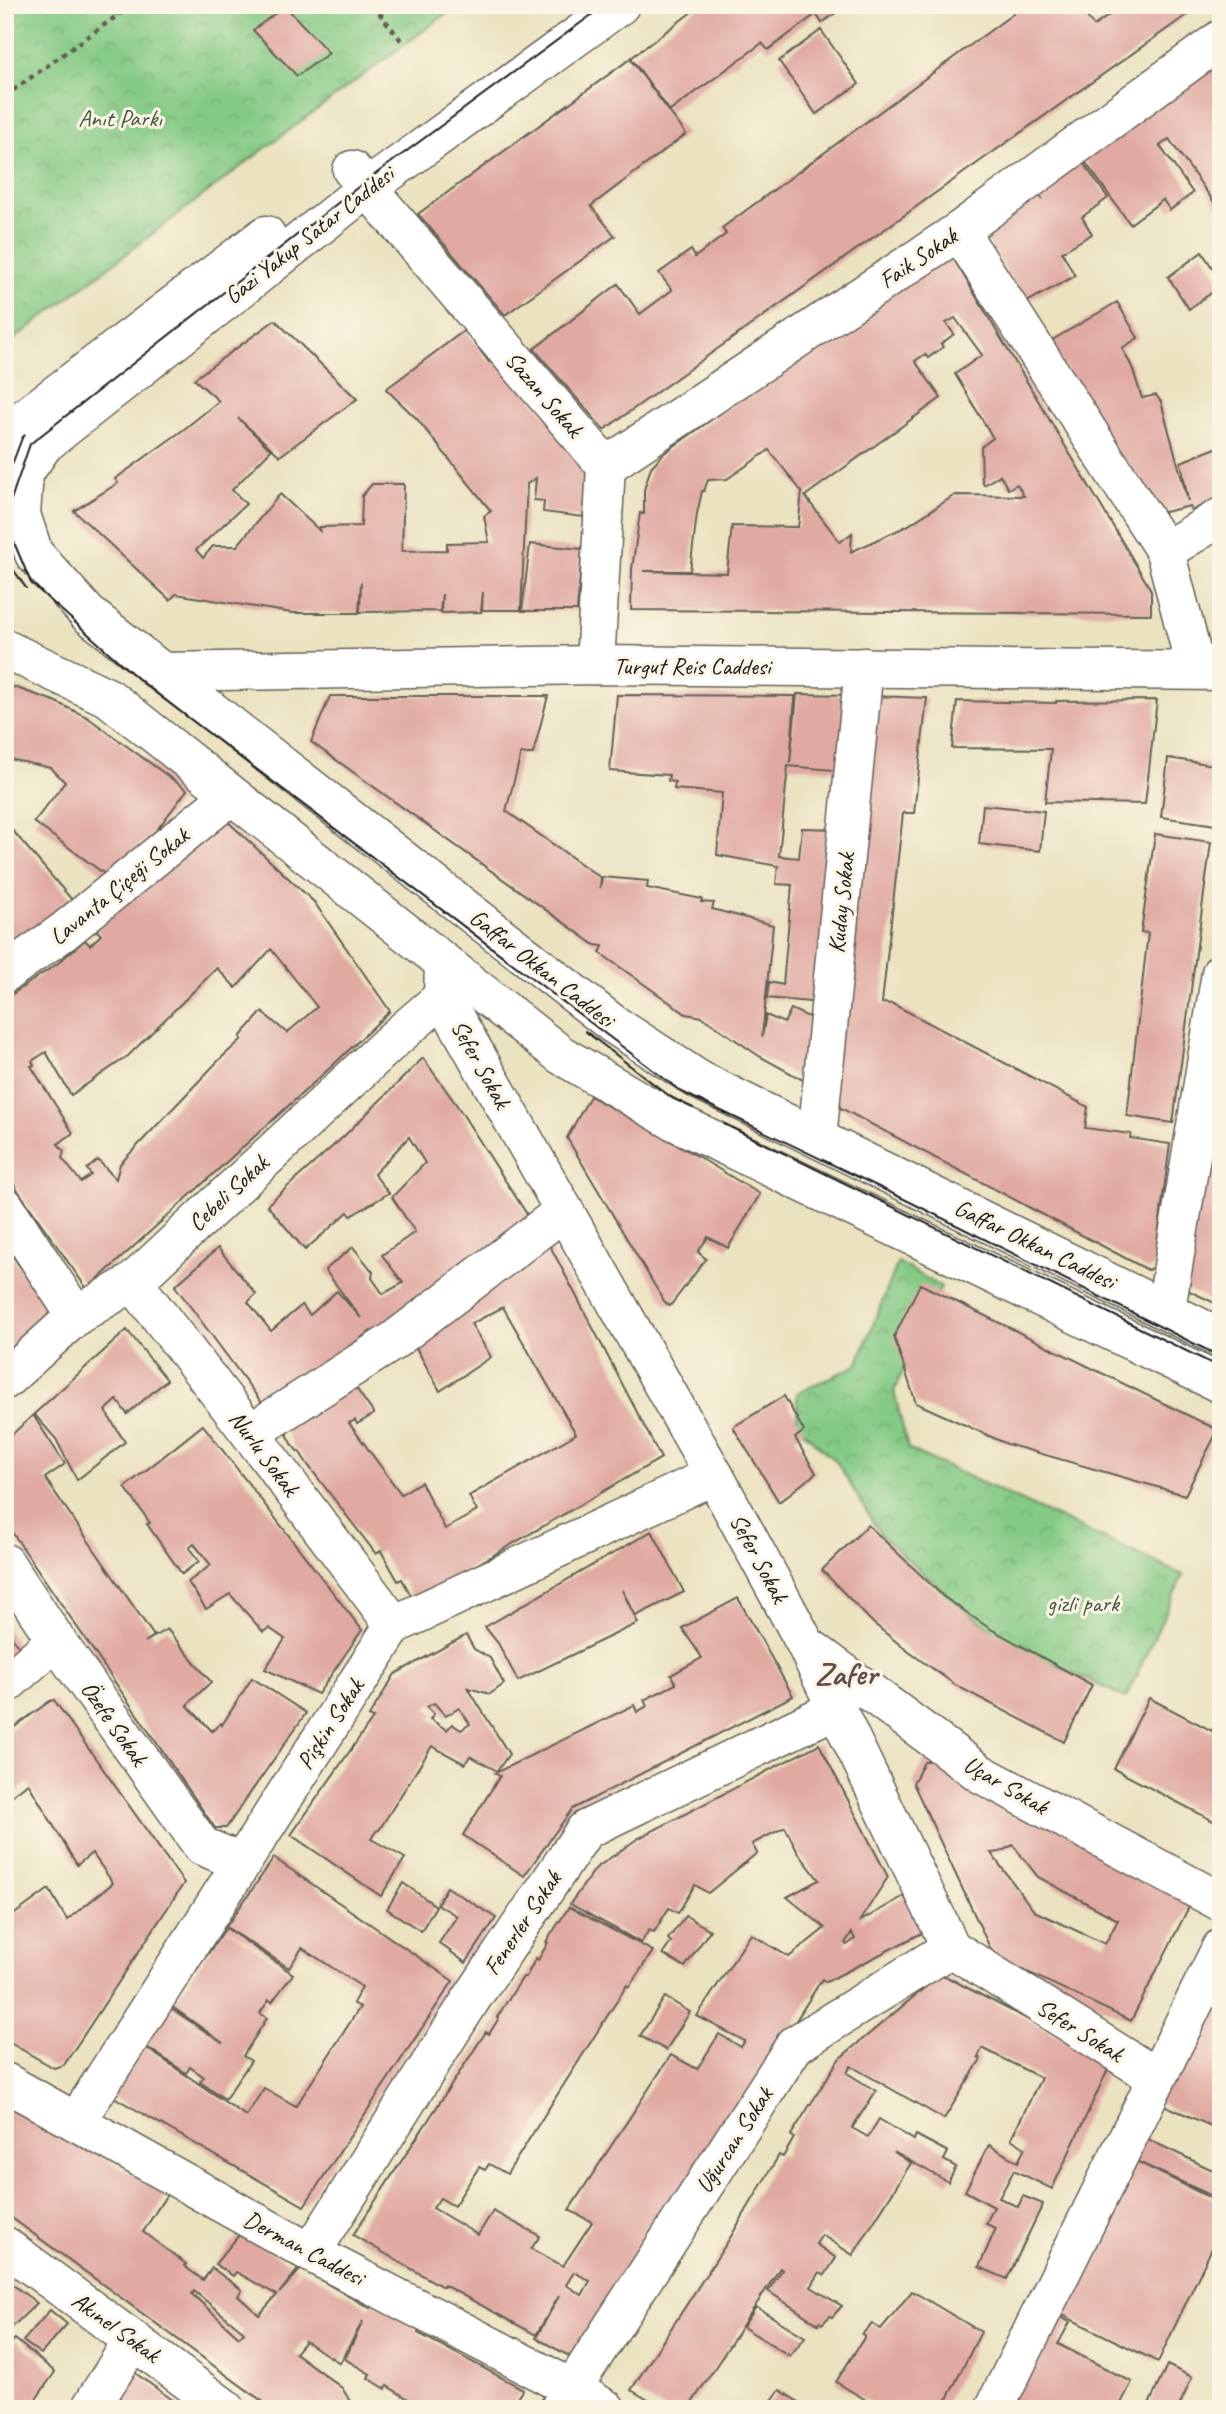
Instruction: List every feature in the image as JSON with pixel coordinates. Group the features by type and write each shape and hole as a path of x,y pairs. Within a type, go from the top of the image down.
{"street":[{"name":"Gazi Yakup Satar Caddesi","path":"5,475 359,179 578,5"},
{"name":"Gazi Yakup Satar Caddesi","path":"5,433 359,179 621,5"},
{"name":"Faik Sokak","path":"606,466 959,230 1221,39"},
{"name":"Sazan Sokak","path":"359,179 606,466"},
{"path":"959,230 1165,551 1209,670"},
{"name":"Gaffar Okkan Caddesi","path":"44,444 24,473 21,514 34,554 88,614 613,1024 699,1080 1221,1338"},
{"path":"595,665 606,466"},
{"path":"1165,551 1221,517"},
{"name":"Gaffar Okkan Caddesi","path":"5,649 109,698 230,796 444,980 561,1055 672,1120 1221,1384"},
{"name":"Turgut Reis Caddesi","path":"163,672 595,665 1209,670"},
{"name":"Kuday Sokak","path":"817,1138 864,667"},
{"name":"Lavanta Çiçeği Sokak","path":"5,972 63,932 230,796"},
{"path":"1166,1309 1221,973"},
{"name":"Sefer Sokak","path":"444,980 564,1211 714,1475 806,1645 951,1948 1156,2077"},
{"name":"Cebeli Sokak","path":"5,1380 76,1316 132,1282 383,1049 444,980"},
{"path":"5,1207 76,1316"},
{"path":"250,1433 392,1342 564,1211"},
{"name":"Nurlu Sokak","path":"132,1282 250,1433 394,1625"},
{"path":"394,1625 714,1475"},
{"name":"Özefe Sokak","path":"5,1563 56,1640 202,1846 241,1862"},
{"name":"Pişkin Sokak","path":"76,2122 394,1625"},
{"path":"5,1685 56,1640"},
{"name":"Uçar Sokak","path":"806,1645 981,1774 1221,1902"},
{"name":"Fenerler Sokak","path":"311,2253 470,2001 585,1830 838,1708"},
{"name":"Uğurcan Sokak","path":"566,2399 795,2045 951,1948"},
{"path":"994,2409 1221,1948"},
{"name":"Derman Caddesi","path":"5,2082 566,2399 607,2409"},
{"name":"Akınel Sokak","path":"5,2246 226,2409"},
{"path":"90,2409 133,2340"}],"path":[{"path":"112,5 118,15"},
{"path":"5,96 132,5"},
{"path":"373,5 404,44"}],"green space":[{"name":"Anıt Parkı","path":"5,5 458,5 5,346"},
{"name":"gizli park","path":"898,1262 941,1287 894,1391 908,1449 1183,1575 1126,1698 1008,1643 947,1595 880,1534 838,1464 797,1425 797,1393 857,1365"}],"building":[{"path":"701,5 846,5 822,23 816,14 768,50 762,43 670,111 631,58"},
{"path":"1025,5 1078,5 1094,26 1123,5 1201,5 604,430 534,349 618,284 640,314 672,290 659,273 691,250 695,257 726,234 722,228"},
{"path":"285,6 329,53 297,76 253,30"},
{"path":"821,30 859,84 816,114 779,61"},
{"path":"630,59 686,134 591,206 615,236 505,315 418,214"},
{"path":"1221,62 1221,208 1219,209 1169,139 1160,146 1193,193 1170,210 1163,200 1130,224 1081,156"},
{"path":"1079,157 1108,198 1082,217 1092,234 1062,252 1075,276 1025,303 979,229 1035,190 1043,200 1035,189"},
{"path":"949,251 1151,590 1151,614 631,610 632,569 640,513 644,514 644,490 651,467 663,454","holes":["955,318 982,355 955,374 993,438 981,447 982,481 984,485 1000,475 1008,489 1017,484 1024,496 955,495 907,526 851,552 852,533 840,542 805,496 941,398 915,361 925,354 928,358 943,347 941,344 954,334 946,323","769,450 802,492 798,527 732,526 727,573 643,571 690,571 697,514 702,491 708,480 727,479"]},
{"path":"1202,252 1221,281 1221,286 1189,309 1168,277"},
{"path":"1117,302 1138,338 1122,348 1132,367 1142,398 1156,395 1161,402 1188,501 1181,462 1221,446 1221,497 1191,511 1190,506 1156,514 1049,342"},
{"path":"275,320 357,399 280,456 238,418 271,450 232,490 246,504 196,550 203,558 213,546 237,546 280,494 320,531 320,527 361,526 362,496 372,484 404,484 402,551 447,550 447,543 489,542 484,516 491,511 417,419 386,389 465,330 489,362 494,355 589,465 583,517 543,512 544,501 534,500 536,478 527,484 521,610 482,610 483,592 481,612 441,613 442,594 440,611 360,612 361,582 359,613 292,613 176,594 170,600 74,511 118,483 115,479 219,401 194,379"},
{"path":"530,544 582,549 577,611 522,611"},
{"path":"5,684 54,701 87,717 187,790 156,831 106,875 34,822 65,782 51,768 5,758"},
{"path":"797,694 852,695 845,771 788,766 779,856 799,858 802,828 839,829 820,1003 767,998 769,982 783,985 792,885 776,884 778,866 717,855 722,793 674,789 675,782 668,781 669,775 610,771 617,695 795,696 790,763"},
{"path":"330,696 548,696 533,754 521,754 506,811 601,878 600,888 602,877 648,881 647,888 702,899 701,902 714,903 712,909 773,925 762,1037 766,1015 784,1023 791,1009 820,1022 810,1084 759,1056 702,1017 686,1014 600,953 603,946 595,945 311,742"},
{"path":"874,696 927,698 914,813 903,813 882,1003 893,1004 1088,1107 1085,1128 1131,1134 1130,1138 1170,1144 1154,1266 1148,1270 831,1103"},
{"path":"1157,700 1145,804 1045,802 1051,749 952,748 957,701 1056,703"},
{"path":"1168,758 1221,766 1216,825 1161,817"},
{"path":"983,805 1044,811 1040,851 979,844"},
{"path":"224,818 314,902 390,1011 87,1289 5,1172 5,999 57,964 85,940 90,945 101,935 96,930","holes":["271,949 317,1007 287,1033 262,1012 240,1037 242,1039 120,1164 116,1179 98,1160 87,1169 91,1175 81,1182 62,1158 64,1151 58,1144 73,1133 31,1066 34,1065 32,1061 46,1052 71,1095 128,1056 217,968 236,988"]},
{"path":"13,831 73,901 5,954 5,836"},
{"path":"1155,834 1211,842 1173,1123 1127,1116 1148,933 1141,932"},
{"path":"1221,1034 1221,1306 1187,1290"},
{"path":"423,1058 530,1219 415,1300 419,1304 373,1334 371,1331 265,1407 175,1286 218,1248 256,1294 248,1302 271,1331 302,1305 310,1315 337,1291 361,1318 325,1270 353,1247 373,1272 372,1278 383,1294 403,1283 382,1255 415,1232 392,1197 425,1163 409,1137 374,1174 389,1193 351,1216 348,1212 305,1250 267,1205 342,1138"},
{"path":"590,1096 760,1194 728,1248 708,1237 698,1252 706,1259 670,1306 664,1301 567,1138"},
{"path":"548,1242 661,1458 414,1601 402,1579 398,1581 381,1551 376,1554 294,1447 283,1427 352,1382 374,1414 357,1424 355,1420 349,1423 401,1494 421,1482 445,1529 477,1511 469,1496 576,1434 503,1307 471,1324 491,1357 440,1391 414,1344 464,1311 459,1304"},
{"path":"5,1245 56,1317 5,1365"},
{"path":"920,1284 1218,1430 1185,1495 1007,1444 916,1403 894,1337"},
{"path":"127,1330 167,1380 127,1414 117,1400 105,1411 125,1442 77,1480 56,1439 34,1414"},
{"path":"784,1396 804,1431 795,1438 816,1473 779,1502 733,1427"},
{"path":"33,1415 65,1464 45,1478 154,1636 145,1642 167,1629 211,1682 187,1705 212,1731 221,1723 222,1725 252,1678 306,1713 226,1828 215,1828 5,1522 5,1441"},
{"path":"203,1425 362,1630 318,1694 265,1669 285,1639 269,1628 263,1632 230,1594 206,1609 188,1582 211,1565 194,1544 189,1548 199,1561 182,1574 125,1487"},
{"path":"868,1525 944,1597 989,1628 1092,1685 1064,1742 957,1686 909,1652 873,1623 822,1570"},
{"path":"652,1531 684,1592 636,1616 622,1590 638,1623 518,1681 498,1643 485,1627"},
{"path":"738,1598 793,1696 572,1809 524,1876 463,1835 500,1776 495,1773 634,1705 637,1712 647,1706 644,1700 676,1684 671,1675 702,1658 682,1628"},
{"path":"5,1627 21,1650 5,1662"},
{"path":"466,1635 474,1649 490,1658 504,1684 490,1694 468,1688 509,1754 497,1771 470,1756 465,1764 432,1746 371,1839 405,1858 381,1896 291,1835 373,1718 369,1716 395,1674","holes":["434,1703 446,1716 459,1708 470,1724 461,1730 452,1724 447,1730 430,1719 434,1714 427,1707"]},
{"path":"1149,1698 1212,1731 1221,1713 1221,1825 1114,1769"},
{"path":"54,1700 184,1883 64,2065 54,2068 5,2040 5,1921 49,1889 67,1920 113,1883 92,1853 77,1865 28,1783 5,1801 5,1734"},
{"path":"819,1744 888,1877 859,1922 904,1896 924,1932 826,1982 822,1979 582,2363 536,2338 559,2296 536,2335 444,2285 443,2287 353,2235 486,2032 489,2034 523,1977 526,1977 536,1958 538,1960 548,1943 546,1942 569,1907 653,1951 629,1987 627,1985 507,2174 489,2164 485,2170 479,2167 454,2206 440,2198 433,2208 478,2235 493,2211 540,2236 531,2249 563,2266 592,2222 569,2210 671,2055 697,2069 719,2034 741,2047 745,2041 697,2016 751,1934 789,1957 825,1928 787,1897 819,1880 797,1851 785,1827 752,1844 757,1853 708,1893 695,1885 678,1913 669,1908 654,1932 649,1930 641,1943 570,1904 596,1868 637,1839","holes":["852,1933 855,1939 847,1945 845,1943","574,2272 590,2281 582,2295 566,2285"]},
{"path":"935,1759 1194,1897 1131,2021 998,1958 991,1950 913,1783 924,1762","holes":["1013,1845 1038,1877 1118,1920 1105,1944 1034,1911 991,1853 1000,1852"]},
{"path":"274,1858 453,1981 304,2206 112,2096 145,2047 246,2116 264,2088 296,2106 360,2007 353,2003 362,1987 302,1948 289,1968 226,1927"},
{"path":"403,1883 436,1906 421,1931 387,1909"},
{"path":"447,1887 496,1918 466,1963 439,1943 457,1916 437,1904"},
{"path":"686,1916 710,1930 685,1967 663,1954 671,1942 668,1939"},
{"path":"226,1928 293,1974 260,2013 267,2018 243,2056 251,2061 225,2099 200,2082 204,2077 190,2067 186,2073 144,2045 170,2008 223,2043 171,2006"},
{"path":"941,1974 1111,2063 1052,2189 1014,2170 999,2198 1018,2207 1023,2196 1043,2204 1007,2279 979,2267 996,2228 986,2224 994,2207 965,2191 989,2145 1018,2162 1025,2148 1011,2139 1041,2078 982,2048 978,2057 981,2059 944,2119 851,2066 847,2073 876,2091 852,2128 868,2137 879,2119 914,2140 916,2135 948,2152 944,2160 956,2167 948,2182 894,2152 911,2163 853,2255 822,2235 816,2244 836,2258 825,2275 820,2272 811,2287 842,2306 832,2317 818,2324 768,2291 782,2270 780,2268 688,2409 664,2409 631,2390 730,2238 779,2155 783,2157 794,2138 791,2135 839,2059"},
{"path":"1221,1974 1221,2136 1216,2134 1218,2129 1157,2102"},
{"path":"665,1997 690,2012 666,2050 640,2036"},
{"path":"7,2104 167,2194 143,2232 203,2280 212,2268 242,2290 238,2296 259,2315 277,2295 236,2272 233,2276 215,2264 239,2235 299,2268 279,2293 301,2269 370,2308 373,2302 419,2331 418,2333 523,2389 510,2409 425,2409 368,2378 370,2374 345,2359 363,2321 340,2363 305,2341 295,2353 342,2388 355,2409 273,2409 5,2213","holes":["194,2291 244,2332 239,2337 192,2294"]},
{"path":"1141,2136 1221,2174 1221,2200 1136,2161 1221,2203 1221,2229 1158,2362 1054,2311"},
{"path":"5,2279 37,2303 5,2334"},
{"path":"912,2291 981,2332 942,2409 881,2409 836,2382 865,2336 862,2334 872,2324 881,2329"},
{"path":"756,2307 805,2337 790,2356 743,2327"},
{"path":"50,2310 67,2324 41,2354 23,2341"},
{"path":"1053,2313 1070,2322 1058,2344 1132,2382 1118,2409 1005,2409"},
{"path":"15,2339 55,2372 29,2409 20,2409 5,2397 5,2350"},
{"path":"1167,2365 1192,2377 1178,2409 1147,2409"},
{"path":"131,2370 185,2409 106,2409"},
{"path":"780,2390 809,2409 765,2409"}],"tram line":[{"path":"5,517 30,444 362,184 605,5"},
{"path":"5,483 25,435"},
{"path":"5,521 31,583 144,684 682,1092 1221,1357"},
{"path":"5,548 11,566 26,588"},
{"path":"585,1031 672,1098 693,1108"},
{"path":"724,1124 1221,1368"}],"district":[{"name":"Zafer","path":"846,1673"}]}
